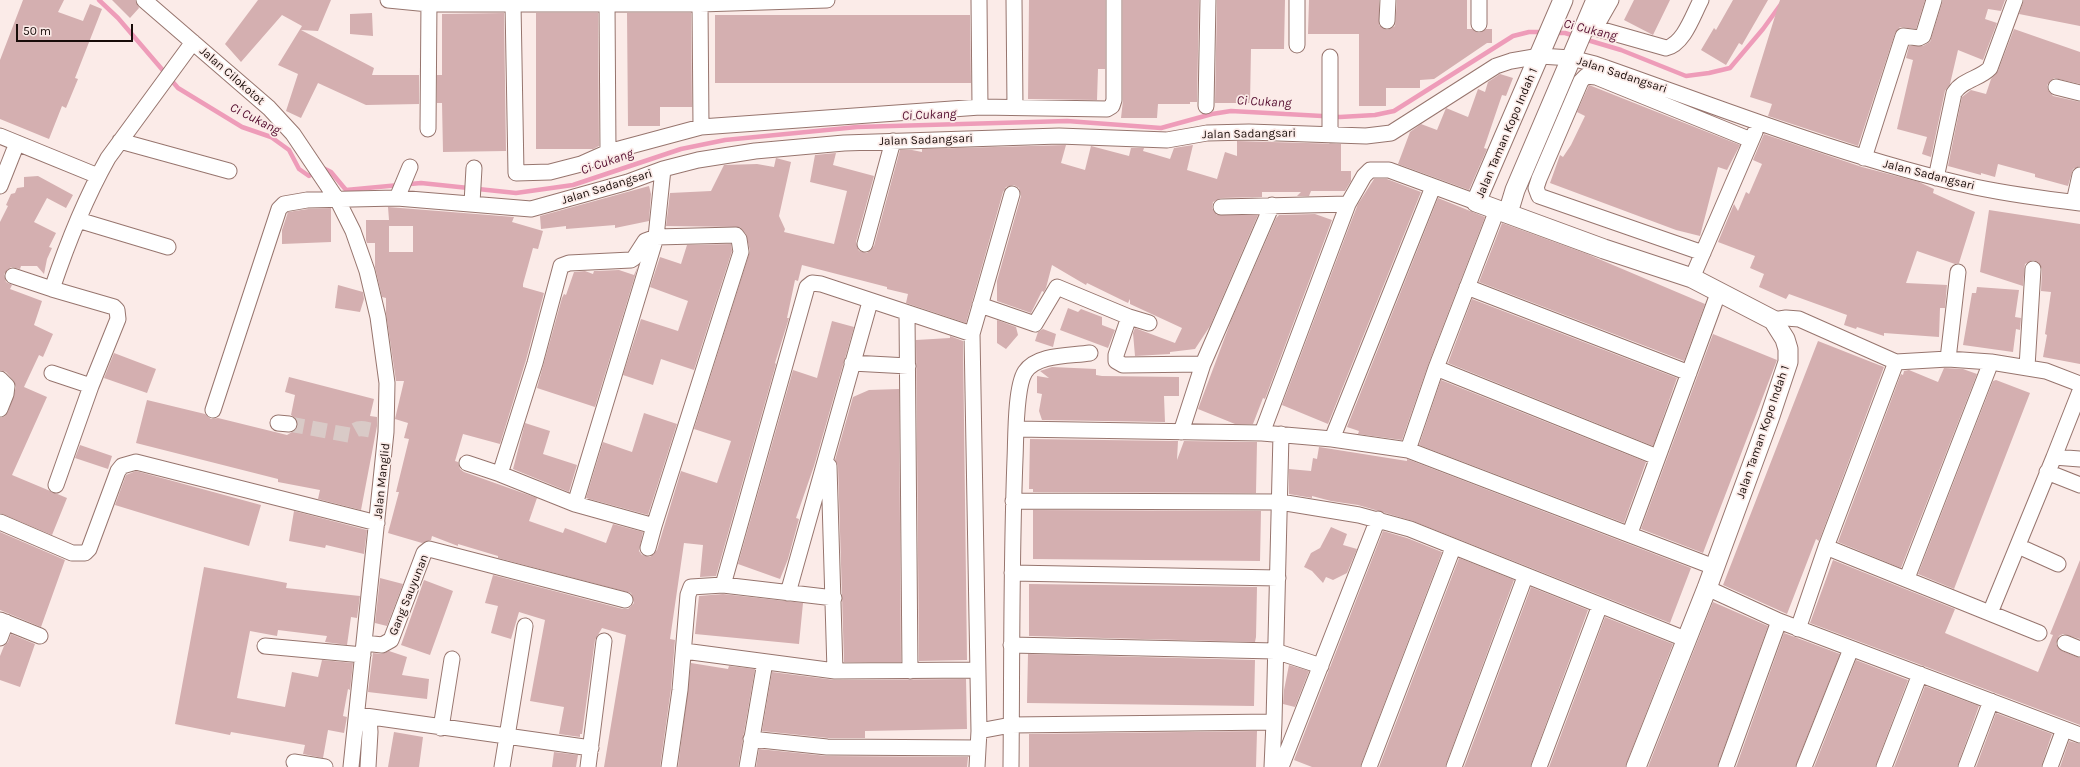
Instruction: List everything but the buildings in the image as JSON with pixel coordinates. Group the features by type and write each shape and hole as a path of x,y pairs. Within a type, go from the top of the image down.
{"main road":[{"name":"Jalan Taman Kopo Indah 1","path":"1563,0 1476,202 1604,249 1692,278 1720,291 1773,320 1785,339 1788,349 1788,362 1769,419 1707,588 1685,639 1636,767"},
{"path":"1502,212 1515,190 1573,52 1590,26 1596,0"}],"street":[{"path":"388,0 513,4 700,4 827,0"},
{"path":"979,0 980,107"},
{"path":"1014,0 1015,107"},
{"path":"513,4 510,173 550,172 581,164 608,152 701,127 980,107 1107,109 1112,106 1114,100 1114,0"},
{"path":"1206,106 1208,0"},
{"path":"1297,0 1297,45"},
{"path":"1388,0 1388,21"},
{"path":"1479,0 1479,24"},
{"path":"1610,0 1590,26 1666,48 1673,47 1679,41 1701,0"},
{"path":"1864,158 1903,36 1919,38 1923,36 1934,0"},
{"path":"1936,178 1954,93 1962,84 1985,74 1990,68 2015,0"},
{"path":"428,128 429,2"},
{"name":"Jalan Cilokotot","path":"153,3 193,42 270,108 301,146 338,200"},
{"path":"607,4 608,152"},
{"path":"700,4 701,127"},
{"path":"52,289 78,220 98,176 120,141 193,42"},
{"name":"Jalan Sadangsari","path":"213,410 279,209 284,204 294,202 338,200 404,184 472,187 531,209 628,182 663,169 698,160 755,151 844,143 1059,136 1167,140 1208,133 1330,129 1366,136 1391,133 1496,66 1542,51 1573,52 1595,64 1864,158 1936,178 1977,187 2077,202"},
{"path":"1330,57 1330,129"},
{"path":"1703,253 1539,196 1536,188 1545,165 1581,81 1586,76 1596,77 1751,140"},
{"path":"2056,87 2080,93"},
{"path":"1692,278 1759,122"},
{"path":"0,136 98,176"},
{"path":"120,141 229,171"},
{"path":"865,244 893,141"},
{"path":"0,186 17,143"},
{"path":"575,504 656,237 663,169"},
{"path":"1262,433 1348,204 1364,176 1370,170 1389,170 1476,202"},
{"path":"2077,202 2080,175"},
{"path":"1332,439 1432,187"},
{"path":"977,767 979,731 972,334 1012,194"},
{"name":"Jalan Manglid","path":"338,200 353,231 367,271 378,317 387,383 381,432 377,523 364,649 363,716 352,767"},
{"path":"1221,207 1348,204"},
{"path":"1181,432 1203,364 1272,205"},
{"path":"1408,450 1436,368 1467,287 1502,212"},
{"path":"78,220 168,247"},
{"path":"500,474 535,363 561,266 569,264 631,260 634,258 644,241 656,237 736,235 740,239 741,247 648,548"},
{"path":"2027,367 2033,269"},
{"path":"1948,360 1958,272"},
{"path":"13,276 114,307 117,310 118,319 91,386 56,485"},
{"path":"723,585 807,286 812,283 821,284 870,302 972,334"},
{"path":"980,305 1035,324 1057,287 1129,317 1149,323"},
{"path":"1467,287 1689,373"},
{"path":"1630,533 1720,291"},
{"path":"788,593 870,302"},
{"path":"907,314 910,672"},
{"path":"1129,317 1116,355 1116,361 1118,364 1203,364"},
{"path":"1773,320 1786,318 1799,319 1896,362 1948,360 1991,362 2027,367 2058,375 2080,384"},
{"path":"1011,767 1013,501 1016,429 1021,382 1025,372 1041,360 1090,353"},
{"path":"1798,629 1826,547 1896,362"},
{"path":"1907,578 1991,362"},
{"path":"852,363 908,366"},
{"path":"1436,368 1657,457"},
{"path":"52,373 91,386"},
{"path":"0,379 7,386 6,394 0,409"},
{"path":"1990,613 2080,391"},
{"path":"1016,429 1281,434 1332,439 1408,450 1630,533 1714,567"},
{"path":"1281,434 1274,722 1283,766"},
{"path":"828,453 834,598 835,671"},
{"path":"2054,457 2080,459"},
{"path":"0,522 72,553 85,554 89,549 114,477 122,466 136,462 377,523"},
{"path":"467,463 500,474 575,504 654,526"},
{"path":"2047,472 2080,485"},
{"path":"1013,501 1280,502 1378,519 1410,530 1525,577 1685,639"},
{"path":"1283,766 1378,519"},
{"path":"2018,546 2058,564"},
{"path":"1826,547 1907,578 2039,633"},
{"path":"1369,767 1453,548"},
{"name":"Gang Sauyunan","path":"265,646 364,649 382,645 392,640 424,553 431,549 625,600"},
{"path":"1012,573 1278,578"},
{"path":"1454,767 1525,577"},
{"path":"669,767 684,651 689,590 695,585 723,585 834,598"},
{"path":"1707,588 1798,629 2080,735"},
{"path":"1539,767 1600,606"},
{"path":"0,638 3,621 40,636"},
{"path":"1726,767 1779,621"},
{"path":"502,767 525,626"},
{"path":"588,767 604,641"},
{"path":"2065,643 2080,649"},
{"path":"1011,645 1275,650 1322,666"},
{"path":"1804,767 1851,649"},
{"path":"684,651 835,671 910,672 978,670"},
{"path":"441,728 452,659"},
{"path":"747,767 765,662"},
{"path":"1884,767 1920,674"},
{"path":"1966,767 1992,701"},
{"path":"363,716 591,748"},
{"path":"363,716 370,732 368,767"},
{"path":"979,731 1011,725 1274,722"},
{"path":"2050,767 2064,729"},
{"path":"751,739 827,747 977,748"},
{"path":"294,762 325,767"}],"waterway":[{"name":"Ci Cukang","path":"99,0 118,18 178,88 242,127 271,137 289,150 299,169 309,176 315,172"},
{"name":"Ci Cukang","path":"1584,39 1621,50 1686,76 1709,73 1730,68 1763,29 1784,0"},
{"name":"Ci Cukang","path":"321,167 331,172 346,190 421,183 516,193 573,185 681,149 725,140 857,127 1067,121 1161,128 1212,114 1231,111 1340,117 1375,115 1394,111 1513,36 1529,32 1544,32"},
{"name":"Ci Cukang","path":"1553,33 1565,33 1575,36"}],"tunnel":[{"path":"289,424 349,435 358,429 376,431"}]}
